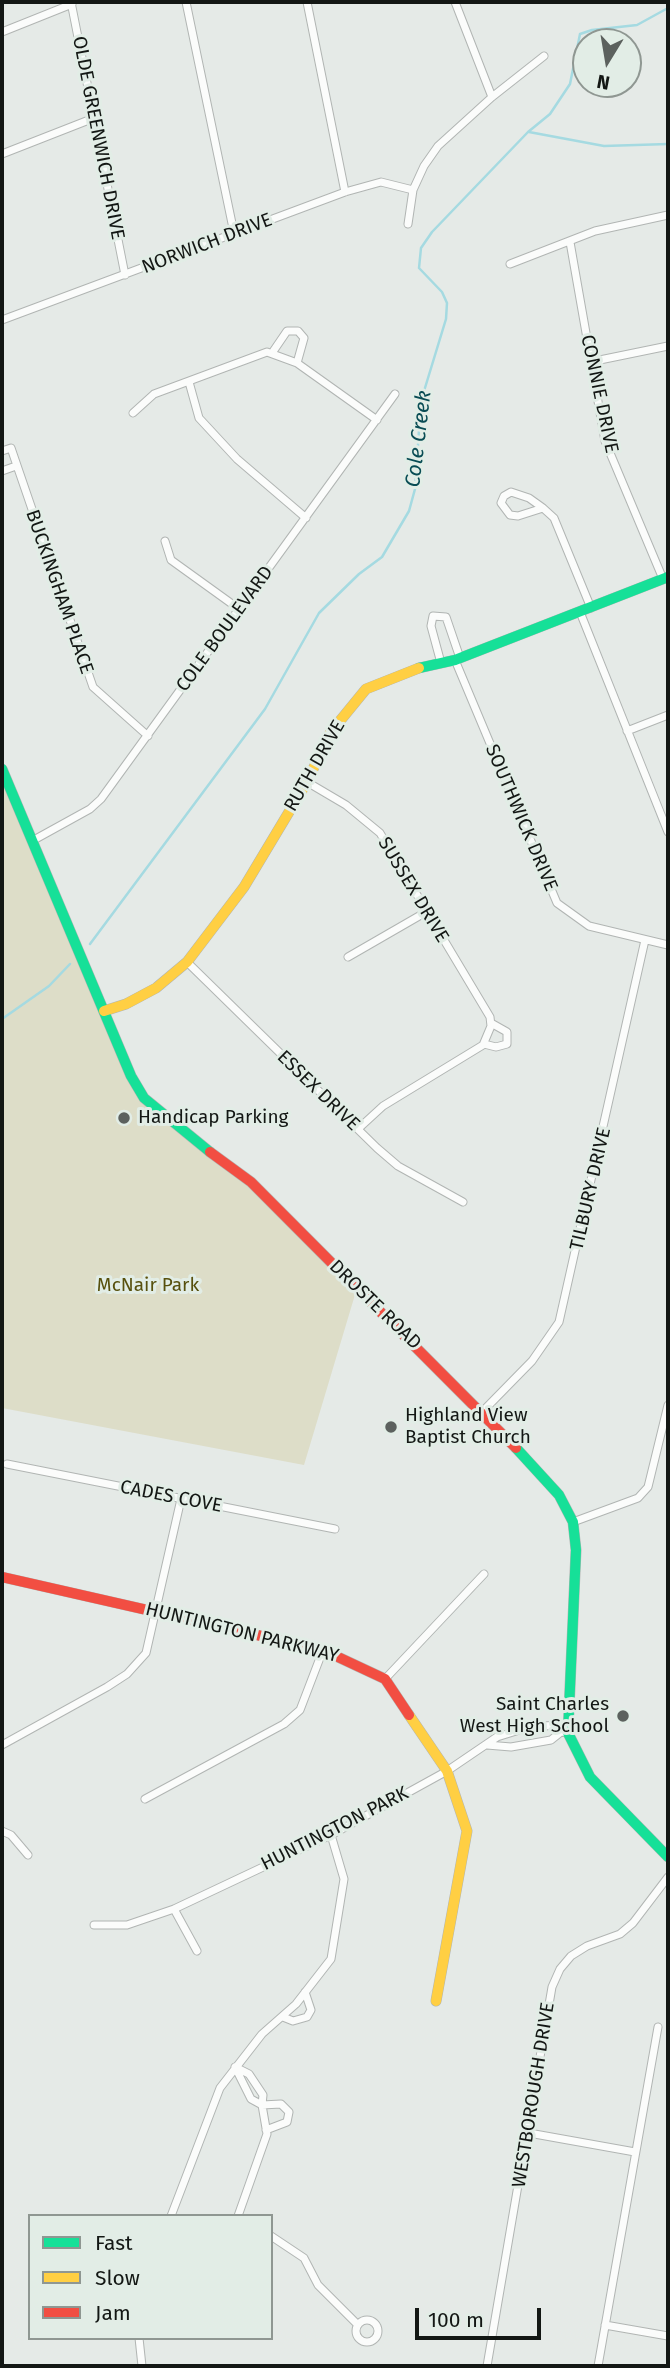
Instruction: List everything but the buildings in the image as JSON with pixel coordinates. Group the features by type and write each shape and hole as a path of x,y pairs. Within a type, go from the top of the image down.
{"street":[{"path":"187,2 234,233"},
{"path":"307,2 345,192"},
{"path":"455,2 492,97"},
{"path":"2,32 72,3"},
{"name":"OLDE GREENWICH DRIVE","path":"72,3 125,275"},
{"path":"408,223 413,190 424,166 438,146 492,97 544,57"},
{"path":"2,154 94,118"},
{"name":"NORWICH DRIVE","path":"2,320 345,192 380,182 413,190"},
{"path":"510,264 570,243 595,231 668,215"},
{"name":"CONNIE DRIVE","path":"570,243 605,441 666,578"},
{"path":"272,353 287,331 298,331 304,338 297,363"},
{"path":"590,362 668,346"},
{"path":"133,413 154,394 267,352 297,363 377,420"},
{"path":"189,382 199,418 237,460 306,518"},
{"name":"COLE BOULEVARD","path":"32,841 96,805 396,394"},
{"name":"BUCKINGHAM PLACE","path":"2,451 11,448 87,675 105,701 148,736"},
{"path":"2,471 16,466"},
{"path":"543,508 518,516 506,513 501,503 504,496 511,492 529,498 543,508 554,519 591,608"},
{"path":"165,541 171,560 239,608"},
{"name":"RUTH DRIVE","path":"104,1011 126,1004 156,988 187,962 244,887 307,782 330,733 366,689 403,672 458,659 666,578"},
{"path":"580,612 668,832"},
{"name":"SOUTHWICK DRIVE","path":"441,663 431,626 433,616 446,617 458,659 557,903 589,926 668,945"},
{"path":"627,731 668,715"},
{"name":"DROSTE ROAD","path":"2,769 131,1076 144,1098 184,1133 250,1182 483,1411 559,1495 573,1522 576,1550 564,1733 598,1787 668,1857"},
{"name":"SUSSEX DRIVE","path":"307,782 346,805 380,833 491,1023 507,1032 507,1044 496,1047 484,1044 383,1106 358,1129"},
{"path":"348,957 426,912"},
{"name":"TILBURY DRIVE","path":"483,1411 532,1361 559,1322 645,940"},
{"name":"ESSEX DRIVE","path":"187,962 398,1166 463,1202"},
{"path":"484,1044 491,1033 491,1023"},
{"path":"573,1522 638,1498 648,1487 668,1405"},
{"name":"CADES COVE","path":"7,1465 335,1530"},
{"path":"2,1745 127,1674 146,1653 181,1499"},
{"path":"436,2001 467,1832 457,1794 447,1771 385,1679 484,1574"},
{"name":"HUNTINGTON PARKWAY","path":"2,1577 157,1610 323,1650 385,1679"},
{"path":"145,1799 284,1724 300,1710 323,1650"},
{"name":"HUNTINGTON PARK","path":"94,1925 127,1925 174,1909 331,1835 447,1771 497,1737 526,1728 555,1725 564,1733"},
{"path":"486,1745 511,1746 551,1740 564,1733"},
{"path":"2,1831 10,1835 28,1855"},
{"path":"172,2214 220,2088 262,2034 283,2017 331,1959 344,1879 331,1835"},
{"name":"WESTBOROUGH DRIVE","path":"486,2366 529,2133 552,1987 560,1969 570,1956 587,1946 620,1934 633,1923 668,1877"},
{"path":"174,1909 197,1951"},
{"path":"283,2017 293,2021 307,2017 311,2010 305,1992"},
{"path":"598,2366 658,2027"},
{"path":"235,2067 251,2099 262,2105 281,2104 289,2112 287,2122 266,2130"},
{"path":"235,2067 249,2074 263,2095 266,2130 240,2214"},
{"path":"529,2133 635,2152"},
{"path":"273,2237 303,2258 318,2285 358,2325"},
{"path":"605,2325 668,2336"},
{"path":"139,2340 142,2366"}],"green space":[{"name":"McNair Park","path":"2,775 144,1098 251,1182 357,1288 304,1465 2,1408"}],"waterway":[{"name":"Cole Creek","path":"90,944 265,709 319,613 359,574 382,557 409,511 415,489 421,401 446,319 447,303 442,292 419,268 421,248 432,232 528,132 550,114 570,84 580,34 637,25 668,8"},
{"path":"529,132 604,146 668,144"},
{"name":"Cole Creek","path":"2,1019 49,986 70,964"}],"traffic: fast":[{"path":"419,668 455,660 668,577"},
{"path":"2,769 131,1076 144,1098 210,1152"},
{"path":"516,1448 559,1495 573,1522 576,1550 568,1733 590,1777 668,1857"}],"traffic: slow":[{"path":"104,1011 126,1004 156,988 187,962 244,887 307,782 330,733 366,689 419,668"},
{"path":"409,1715 447,1771 467,1831 436,2001"}],"traffic: jam":[{"path":"210,1152 251,1182 516,1448"},
{"path":"2,1577 323,1650 385,1679 409,1715"}],"place":[{"name":"Handicap Parking","path":"124,1118"},
{"name":"Highland View Baptist Church","path":"391,1427"},
{"name":"Saint Charles West High School","path":"623,1716"}]}
